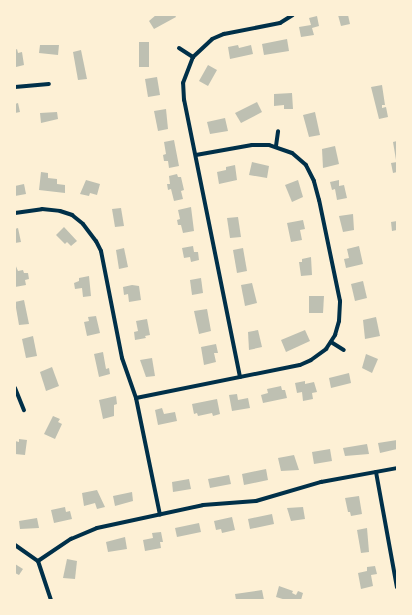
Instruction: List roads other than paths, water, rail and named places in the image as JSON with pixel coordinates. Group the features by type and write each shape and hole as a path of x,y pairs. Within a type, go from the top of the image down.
{"street":[{"path":"240,376 183,88 185,75 193,57 203,45 224,34 280,23 293,15"},
{"path":"179,48 193,57"},
{"path":"15,87 49,84"},
{"path":"276,146 278,131"},
{"path":"136,398 300,365 321,353 331,342 340,322 341,312 319,200 310,172 292,153 276,146 252,145 196,155"},
{"path":"15,213 42,209 72,216 86,227 96,241 108,284 122,358 136,398 160,516"},
{"path":"331,342 344,350"},
{"path":"15,388 24,410"},
{"path":"38,561 71,539 92,530 203,506 264,500 321,482 397,468"},
{"path":"376,472 397,587"},
{"path":"15,545 38,561 50,600"}]}
